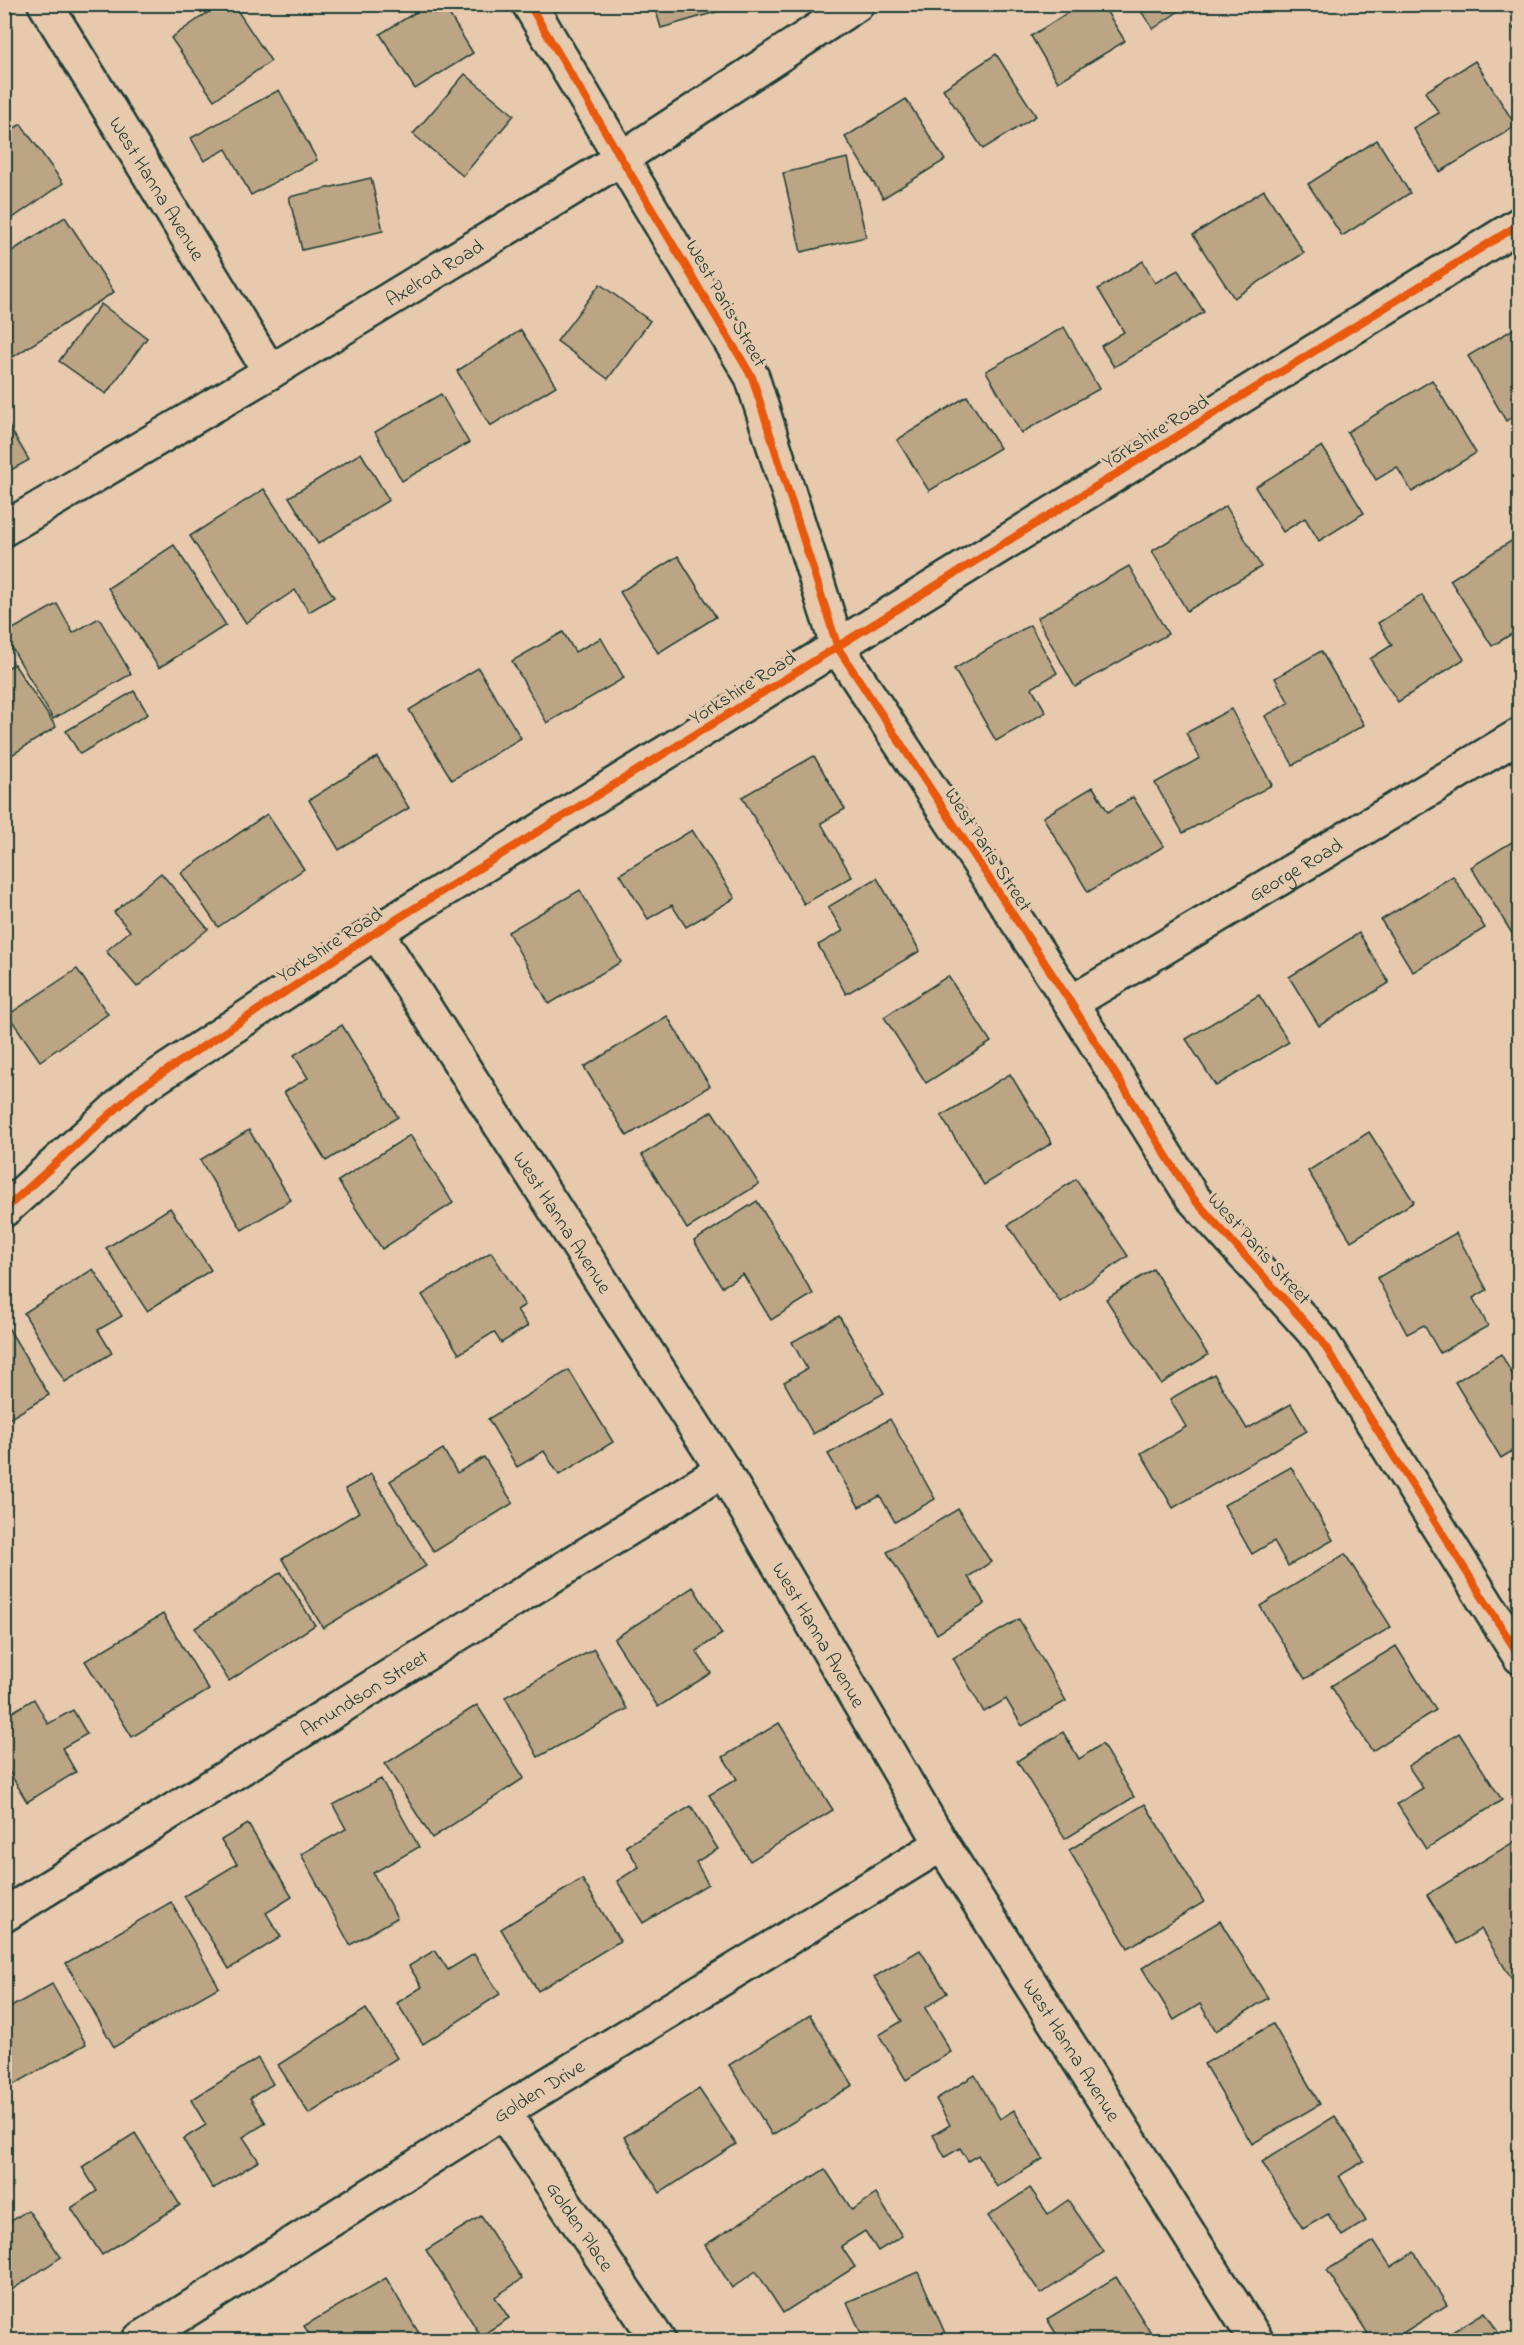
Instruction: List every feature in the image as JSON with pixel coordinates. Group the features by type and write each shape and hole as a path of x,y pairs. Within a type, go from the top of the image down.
{"street":[{"name":"West Hanna Avenue","path":"45,4 270,372"},
{"name":"West Paris Street","path":"529,4 752,377 838,648 1071,1003 1192,1197 1321,1340 1520,1657"},
{"name":"Axelrod Road","path":"4,529 270,372 622,158 857,4"},
{"name":"Yorkshire Road","path":"4,1210 136,1090 376,932 1520,224"},
{"name":"George Road","path":"1071,1003 1520,735"},
{"name":"West Hanna Avenue","path":"376,932 723,1470 942,1844 1256,2340"},
{"name":"Amundson Street","path":"4,1915 723,1470"},
{"name":"Golden Drive","path":"139,2340 503,2112 942,1844"},
{"name":"Golden Place","path":"503,2112 658,2340"}],"building":[{"path":"220,4 233,4 271,61 214,100 171,38"},
{"path":"429,4 443,4 473,53 415,89 380,34"},
{"path":"654,4 743,4 661,28"},
{"path":"1081,4 1102,4 1125,41 1058,82 1031,36"},
{"path":"1136,4 1189,4 1153,29"},
{"path":"1520,24 1520,38 1513,28"},
{"path":"996,54 1036,116 983,149 943,89"},
{"path":"1475,61 1516,126 1440,172 1413,128 1439,113 1425,92"},
{"path":"465,74 514,115 463,176 413,134"},
{"path":"279,90 317,160 251,195 226,149 204,161 191,138"},
{"path":"906,99 945,160 883,198 845,137"},
{"path":"21,124 63,183 4,224 4,135"},
{"path":"1377,140 1410,193 1342,236 1308,184"},
{"path":"848,158 866,237 801,252 783,173"},
{"path":"371,178 383,231 302,250 289,197"},
{"path":"1264,190 1304,253 1234,298 1193,235"},
{"path":"65,217 114,292 13,357 4,344 4,256"},
{"path":"1143,261 1155,283 1178,270 1204,312 1114,367 1101,346 1124,332 1098,289"},
{"path":"600,284 650,321 608,379 557,341"},
{"path":"101,304 147,338 106,394 59,361"},
{"path":"1520,325 1520,413 1506,421 1468,356"},
{"path":"1064,327 1099,389 1021,433 986,371"},
{"path":"521,330 556,386 490,426 457,371"},
{"path":"1432,380 1476,453 1412,492 1397,467 1376,480 1347,432"},
{"path":"441,394 469,443 402,481 375,432"},
{"path":"967,396 1000,448 929,491 897,440"},
{"path":"4,418 29,460 4,474"},
{"path":"1322,446 1364,513 1319,541 1305,518 1283,532 1255,487"},
{"path":"361,453 389,500 318,544 289,497"},
{"path":"264,489 334,597 309,612 295,590 246,623 190,536"},
{"path":"1226,506 1261,567 1187,611 1152,551"},
{"path":"1516,538 1520,543 1520,629 1492,646 1450,580"},
{"path":"174,545 226,625 159,668 108,588"},
{"path":"678,556 716,617 658,653 620,592"},
{"path":"1129,566 1168,634 1075,687 1037,618"},
{"path":"1422,595 1464,659 1398,702 1370,659 1392,645 1378,623"},
{"path":"57,604 73,633 99,618 131,674 53,719 4,634"},
{"path":"1030,625 1057,673 1032,688 1046,712 996,741 954,669"},
{"path":"563,632 575,652 601,638 624,678 547,723 512,661"},
{"path":"1321,651 1364,725 1293,765 1265,716 1289,703 1275,678"},
{"path":"14,664 56,727 4,760 4,670"},
{"path":"478,668 521,738 452,780 409,710"},
{"path":"134,691 148,714 80,754 66,731"},
{"path":"1231,709 1272,785 1183,833 1155,783 1200,758 1186,733"},
{"path":"814,756 845,809 821,823 852,877 804,904 742,797"},
{"path":"377,757 409,808 339,850 309,800"},
{"path":"1093,787 1108,812 1133,797 1164,846 1088,892 1043,817"},
{"path":"267,814 304,869 218,927 181,873"},
{"path":"692,830 735,898 686,927 672,905 648,919 620,874"},
{"path":"1520,837 1520,938 1516,940 1471,867"},
{"path":"161,873 208,929 137,987 106,951 130,931 114,912"},
{"path":"1453,876 1485,928 1413,972 1381,920"},
{"path":"877,878 920,951 846,994 818,945 843,931 828,907"},
{"path":"580,890 621,962 549,1004 508,932"},
{"path":"1359,933 1389,983 1319,1026 1289,977"},
{"path":"77,969 108,1014 40,1061 8,1015"},
{"path":"948,976 991,1042 926,1083 884,1017"},
{"path":"1259,995 1289,1042 1216,1086 1186,1039"},
{"path":"667,1016 710,1086 627,1136 584,1067"},
{"path":"342,1025 398,1117 326,1161 284,1092 308,1078 294,1055"},
{"path":"1010,1074 1052,1143 984,1185 941,1116"},
{"path":"712,1111 759,1184 687,1229 642,1155"},
{"path":"249,1130 291,1200 242,1230 200,1160"},
{"path":"1369,1132 1414,1202 1351,1241 1308,1171"},
{"path":"410,1135 453,1203 382,1249 338,1181"},
{"path":"1076,1179 1128,1256 1060,1302 1008,1225"},
{"path":"757,1201 813,1294 771,1320 743,1274 722,1287 694,1241"},
{"path":"170,1208 211,1270 147,1311 106,1248"},
{"path":"1456,1233 1487,1290 1473,1298 1488,1326 1440,1353 1424,1325 1407,1334 1377,1278"},
{"path":"491,1252 525,1305 517,1310 528,1326 501,1343 494,1332 459,1354 422,1295"},
{"path":"93,1269 122,1316 98,1330 112,1353 65,1382 24,1313"},
{"path":"1153,1269 1208,1355 1161,1384 1106,1299"},
{"path":"839,1316 884,1393 813,1434 784,1382 807,1369 792,1342"},
{"path":"7,1326 49,1395 4,1422 4,1327"},
{"path":"1501,1354 1515,1379 1520,1377 1520,1446 1501,1458 1455,1382"},
{"path":"569,1370 613,1442 559,1475 544,1451 517,1467 488,1419"},
{"path":"1214,1374 1247,1429 1291,1404 1307,1431 1173,1508 1141,1453 1186,1427 1170,1399"},
{"path":"890,1419 935,1499 895,1522 880,1496 859,1507 828,1454"},
{"path":"443,1449 457,1473 484,1457 513,1503 434,1552 390,1481"},
{"path":"1291,1467 1333,1540 1288,1566 1274,1541 1252,1554 1224,1505"},
{"path":"371,1474 426,1566 323,1628 282,1559 359,1512 345,1489"},
{"path":"958,1509 991,1562 968,1577 985,1604 937,1634 887,1552"},
{"path":"1345,1554 1391,1627 1305,1679 1260,1606"},
{"path":"281,1572 315,1625 229,1681 195,1628"},
{"path":"693,1587 722,1634 696,1651 711,1673 658,1707 614,1639"},
{"path":"163,1614 209,1690 132,1737 85,1661"},
{"path":"1019,1619 1066,1701 1022,1726 1006,1699 984,1712 953,1658"},
{"path":"1396,1646 1436,1710 1372,1751 1331,1686"},
{"path":"594,1649 627,1709 538,1757 505,1697"},
{"path":"34,1699 48,1724 73,1710 87,1734 62,1748 76,1772 27,1802 4,1763 4,1717"},
{"path":"477,1705 524,1778 432,1838 385,1764"},
{"path":"779,1723 833,1810 750,1861 709,1795 737,1779 723,1757"},
{"path":"1063,1732 1079,1759 1102,1744 1134,1797 1065,1839 1017,1761"},
{"path":"1459,1733 1502,1800 1426,1849 1397,1804 1423,1788 1408,1766"},
{"path":"381,1779 419,1847 373,1873 397,1918 350,1945 301,1854 346,1829 333,1805"},
{"path":"1145,1804 1204,1902 1128,1948 1069,1850"},
{"path":"691,1806 718,1849 696,1862 708,1884 643,1923 617,1881 639,1867 626,1846"},
{"path":"248,1824 292,1897 266,1913 281,1937 229,1969 184,1896 237,1864 221,1840"},
{"path":"1520,1838 1520,1973 1511,1978 1481,1929 1457,1944 1427,1895"},
{"path":"582,1879 620,1941 538,1991 501,1929"},
{"path":"171,1902 219,1987 114,2047 66,1963"},
{"path":"1220,1921 1268,1998 1216,2031 1200,2004 1174,2020 1142,1968"},
{"path":"435,1950 448,1970 474,1954 500,1994 423,2044 397,2003 422,1987 409,1966"},
{"path":"920,1950 947,1993 925,2008 951,2052 906,2080 879,2035 902,2021 874,1977"},
{"path":"52,1984 86,2044 4,2090 4,2011"},
{"path":"366,2009 397,2058 309,2114 278,2065"},
{"path":"810,2015 853,2085 772,2135 729,2065"},
{"path":"1273,2024 1320,2104 1252,2144 1204,2064"},
{"path":"258,2058 273,2084 250,2098 266,2123 243,2137 259,2161 213,2189 183,2139 206,2125 191,2100"},
{"path":"975,2075 1000,2119 1014,2110 1043,2159 997,2187 978,2155 968,2161 960,2148 945,2157 933,2135 950,2125 936,2099"},
{"path":"699,2089 736,2144 660,2193 624,2137"},
{"path":"1335,2116 1364,2161 1339,2176 1366,2221 1342,2236 1328,2214 1303,2229 1262,2162"},
{"path":"135,2133 180,2205 102,2255 71,2208 97,2191 82,2167"},
{"path":"825,2169 852,2210 876,2194 902,2236 878,2251 865,2231 841,2246 855,2267 783,2313 756,2271 732,2288 705,2245"},
{"path":"1030,2188 1048,2214 1068,2200 1104,2252 1041,2294 988,2216"},
{"path":"28,2210 61,2257 4,2295 4,2226"},
{"path":"481,2216 522,2279 495,2297 509,2318 481,2336 426,2250"},
{"path":"1374,2241 1391,2267 1414,2252 1447,2305 1392,2340 1372,2340 1327,2270"},
{"path":"918,2272 948,2340 864,2340 847,2302"},
{"path":"1116,2277 1155,2340 1060,2340 1047,2319"},
{"path":"386,2278 423,2340 313,2340 304,2326"},
{"path":"1485,2312 1503,2340 1439,2340"}],"cycle path":[{"path":"529,4 752,377 838,648 1071,1003 1192,1197 1321,1340 1520,1657"},
{"path":"4,1210 137,1090 376,932 1520,224"}]}
